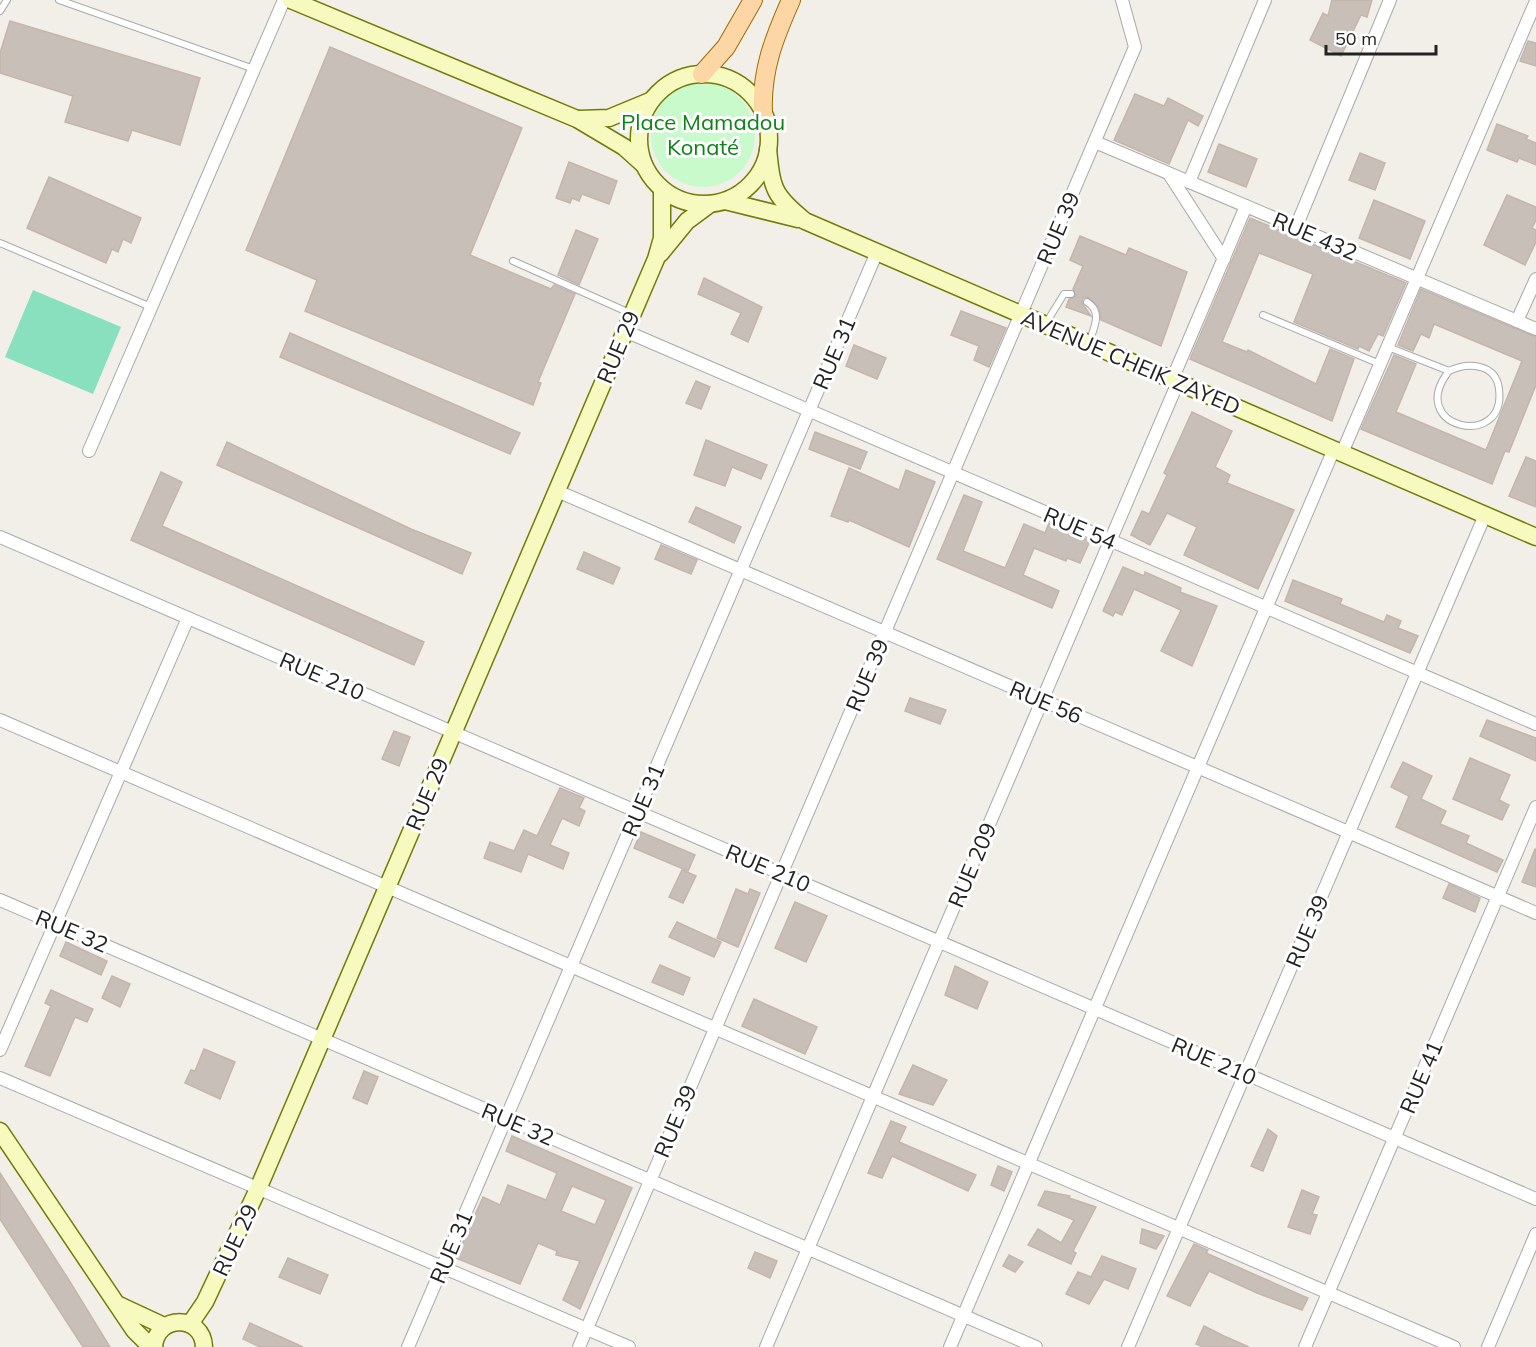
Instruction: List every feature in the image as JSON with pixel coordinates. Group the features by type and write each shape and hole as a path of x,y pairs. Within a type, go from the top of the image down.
{"main road":[{"path":"291,0 577,119 624,147 644,166 662,189 685,201 718,203 805,221"},
{"path":"702,74 726,47 753,0"},
{"path":"718,203 741,193 754,181 763,166 768,149 768,131 763,113 762,87 766,64 791,0"},
{"path":"577,119 609,118 650,101 673,81 702,74 721,76 739,84 753,97 763,113"},
{"path":"644,166 638,144 641,122 650,101"},
{"name":"AVENUE CHEIK ZAYED","path":"768,149 772,184 786,206 805,221 1536,537"},
{"name":"RUE 29","path":"190,1324 205,1302 258,1189 656,260 662,238 662,189"},
{"name":"RUE 29","path":"656,260 687,221 718,203"},
{"path":"0,1131 134,1330 153,1347 158,1333 164,1326 181,1321 190,1324 202,1335 204,1347"},
{"path":"116,1303 164,1326"}],"street":[{"path":"89,451 284,0"},
{"name":"RUE 39","path":"579,1347 1135,47 1122,0"},
{"path":"1189,182 1264,0"},
{"path":"1296,227 1390,0"},
{"path":"950,1347 1266,608 1380,364 1536,1"},
{"name":"RUE 432","path":"1095,142 1536,329"},
{"path":"1168,173 1224,259"},
{"name":"RUE 209","path":"766,1347 1111,541 1246,206"},
{"name":"RUE 31","path":"408,1347 877,252"},
{"path":"1517,321 1536,279"},
{"name":"RUE 54","path":"625,331 1536,724"},
{"name":"RUE 56","path":"557,490 1536,913"},
{"name":"RUE 39","path":"1128,1347 1485,515"},
{"name":"RUE 210","path":"0,537 1536,1200"},
{"path":"0,1050 188,618"},
{"path":"0,720 1454,1347"},
{"name":"RUE 41","path":"1305,1347 1536,807"},
{"name":"RUE 32","path":"0,900 1036,1347"},
{"path":"0,1078 629,1347"},
{"path":"1488,1347 1536,1234"}],"lane":[{"path":"0,11 7,0"},
{"path":"59,0 254,69"},
{"path":"0,243 152,307"},
{"path":"513,261 632,314"},
{"path":"1045,325 1059,299 1064,294 1071,294"},
{"path":"1087,302 1098,312 1089,344"},
{"path":"1263,315 1380,364"},
{"path":"1388,346 1449,371"},
{"path":"1462,364 1478,365 1491,373 1499,386 1500,401 1494,415 1482,424 1467,427 1453,423 1442,412 1437,398 1439,383 1449,371 1462,364"}],"green space":[{"name":"Place Mamadou Konaté","path":"703,83 723,87 740,98 751,115 755,135 751,155 740,172 723,183 703,187 683,183 666,172 655,155 651,135 655,115 666,98 683,87"},
{"path":"33,290 121,327 93,394 5,357"}],"building":[{"path":"1332,0 1372,0 1367,17 1361,15 1341,56 1310,40 1323,13 1328,16"},
{"path":"10,21 200,78 180,145 132,130 128,141 65,122 73,96 0,73 0,53"},
{"path":"1528,41 1536,43 1536,66 1520,61"},
{"path":"330,47 522,128 470,255 551,289 554,285 575,294 538,382 541,383 533,405 305,311 317,280 246,250"},
{"path":"1135,94 1164,106 1168,98 1203,116 1198,126 1188,120 1169,164 1114,140"},
{"path":"1497,124 1528,136 1526,139 1536,143 1536,165 1519,158 1517,162 1487,150"},
{"path":"1219,144 1257,159 1246,187 1208,172"},
{"path":"1360,153 1385,163 1375,190 1349,180"},
{"path":"569,162 617,181 609,204 582,194 579,201 572,198 570,203 556,198"},
{"path":"49,177 141,218 131,243 123,239 118,252 112,249 106,263 27,228"},
{"path":"1507,195 1536,207 1536,220 1532,228 1536,230 1536,242 1525,265 1484,245"},
{"path":"1374,200 1425,221 1410,259 1359,238"},
{"path":"1250,218 1406,283 1383,336 1378,334 1369,351 1359,346 1358,349 1294,322 1313,274 1259,253 1222,342 1247,352 1248,350 1316,384 1330,349 1354,359 1332,421 1190,359"},
{"path":"576,230 598,239 579,285 558,275"},
{"path":"1080,236 1126,255 1129,248 1187,272 1161,346 1101,320 1099,308 1088,297 1083,298 1082,303 1091,316 1066,307 1069,299 1076,296 1073,289 1083,266 1070,260"},
{"path":"704,278 762,307 748,342 731,334 741,313 698,294"},
{"path":"1421,289 1536,337 1536,385 1509,452 1505,451 1492,484 1361,429 1394,355 1416,364 1396,412 1486,450 1522,361 1434,324 1429,338 1421,334 1413,351 1398,345"},
{"path":"961,311 1006,328 989,367 974,360 979,346 951,335"},
{"path":"290,333 520,433 510,454 280,357"},
{"path":"854,345 886,358 877,379 846,366"},
{"path":"696,381 710,387 701,409 686,403"},
{"path":"1192,412 1232,431 1215,467 1230,475 1227,483 1294,510 1258,589 1184,555 1197,527 1167,513 1150,545 1131,535 1142,511 1149,514 1167,475 1164,473"},
{"path":"815,432 867,452 860,469 809,449"},
{"path":"706,440 767,465 761,479 732,467 725,486 694,475"},
{"path":"227,442 411,529 471,553 462,574 217,465"},
{"path":"1526,457 1536,461 1536,507 1509,496"},
{"path":"849,468 899,490 906,470 935,482 909,547 849,520 848,522 831,516"},
{"path":"161,472 182,482 162,526 424,642 414,665 131,540"},
{"path":"964,495 982,502 963,551 1005,568 1024,524 1045,533 1049,523 1090,541 1080,563 1067,558 1066,561 1034,548 1023,575 1059,591 1052,608 937,559"},
{"path":"696,507 741,527 734,543 689,522"},
{"path":"661,545 697,560 691,574 655,559"},
{"path":"584,552 620,568 613,584 577,569"},
{"path":"1123,567 1144,576 1145,572 1181,588 1180,592 1217,606 1192,666 1161,651 1181,610 1134,589 1122,615 1115,612 1113,616 1103,611"},
{"path":"1293,580 1342,599 1340,604 1384,622 1387,615 1401,621 1398,628 1418,636 1410,653 1285,601"},
{"path":"910,698 946,710 940,724 905,711"},
{"path":"1487,720 1536,738 1536,761 1480,736"},
{"path":"394,731 410,737 399,766 382,759"},
{"path":"1470,758 1510,775 1499,800 1509,805 1502,820 1453,799"},
{"path":"1403,762 1432,776 1421,799 1446,811 1440,824 1469,836 1466,843 1503,860 1497,872 1396,827 1409,796 1391,787"},
{"path":"560,788 584,798 579,808 585,811 579,826 562,818 550,845 569,853 563,869 528,854 521,872 484,858 490,842 514,851 524,830 537,836"},
{"path":"641,832 695,855 688,871 634,848"},
{"path":"1536,850 1536,887 1522,882"},
{"path":"682,870 696,876 683,903 669,897"},
{"path":"1449,884 1480,898 1475,912 1443,898"},
{"path":"736,889 748,894 750,889 760,893 738,947 717,938"},
{"path":"795,902 827,916 806,962 775,948"},
{"path":"677,922 721,942 714,957 669,937"},
{"path":"66,942 107,961 101,975 60,956"},
{"path":"660,965 690,978 683,995 652,982"},
{"path":"955,966 988,982 977,1009 945,995"},
{"path":"112,976 130,984 120,1007 102,998"},
{"path":"51,990 93,1009 87,1022 75,1017 50,1076 25,1066 51,1006 45,1003"},
{"path":"754,999 817,1027 805,1054 742,1026"},
{"path":"204,1049 235,1062 220,1099 185,1083 191,1070 195,1071"},
{"path":"913,1065 947,1080 933,1105 899,1094"},
{"path":"364,1071 378,1077 367,1104 353,1098"},
{"path":"891,1121 906,1127 899,1142 976,1175 968,1191 892,1156 882,1178 868,1173"},
{"path":"1268,1129 1277,1136 1263,1171 1251,1166"},
{"path":"512,1136 632,1188 580,1309 563,1300 580,1261 556,1255 557,1251 538,1243 520,1284 456,1258 483,1197 500,1205 508,1185 546,1200 557,1173 506,1151","holes":["572,1186 606,1200 595,1225 561,1211"]},
{"path":"998,1166 1012,1172 1004,1191 991,1185"},
{"path":"0,1173 110,1347 83,1347 0,1219"},
{"path":"1302,1190 1319,1197 1312,1214 1317,1215 1310,1234 1288,1227"},
{"path":"1045,1191 1070,1196 1069,1198 1096,1207 1073,1251 1076,1253 1071,1264 1028,1245 1038,1229 1061,1243 1074,1220 1038,1205"},
{"path":"1142,1229 1164,1236 1156,1249 1140,1243"},
{"path":"1194,1244 1208,1250 1206,1253 1308,1298 1302,1310 1209,1271 1190,1306 1167,1296"},
{"path":"755,1252 777,1261 770,1278 748,1268"},
{"path":"1009,1255 1023,1262 1015,1272 1003,1266"},
{"path":"1102,1256 1136,1269 1128,1289 1104,1279 1089,1304 1066,1294 1078,1272 1091,1277"},
{"path":"288,1258 328,1275 320,1294 279,1277"},
{"path":"250,1323 303,1347 260,1347 243,1339"},
{"path":"1204,1326 1249,1347 1204,1347 1196,1344"}]}
